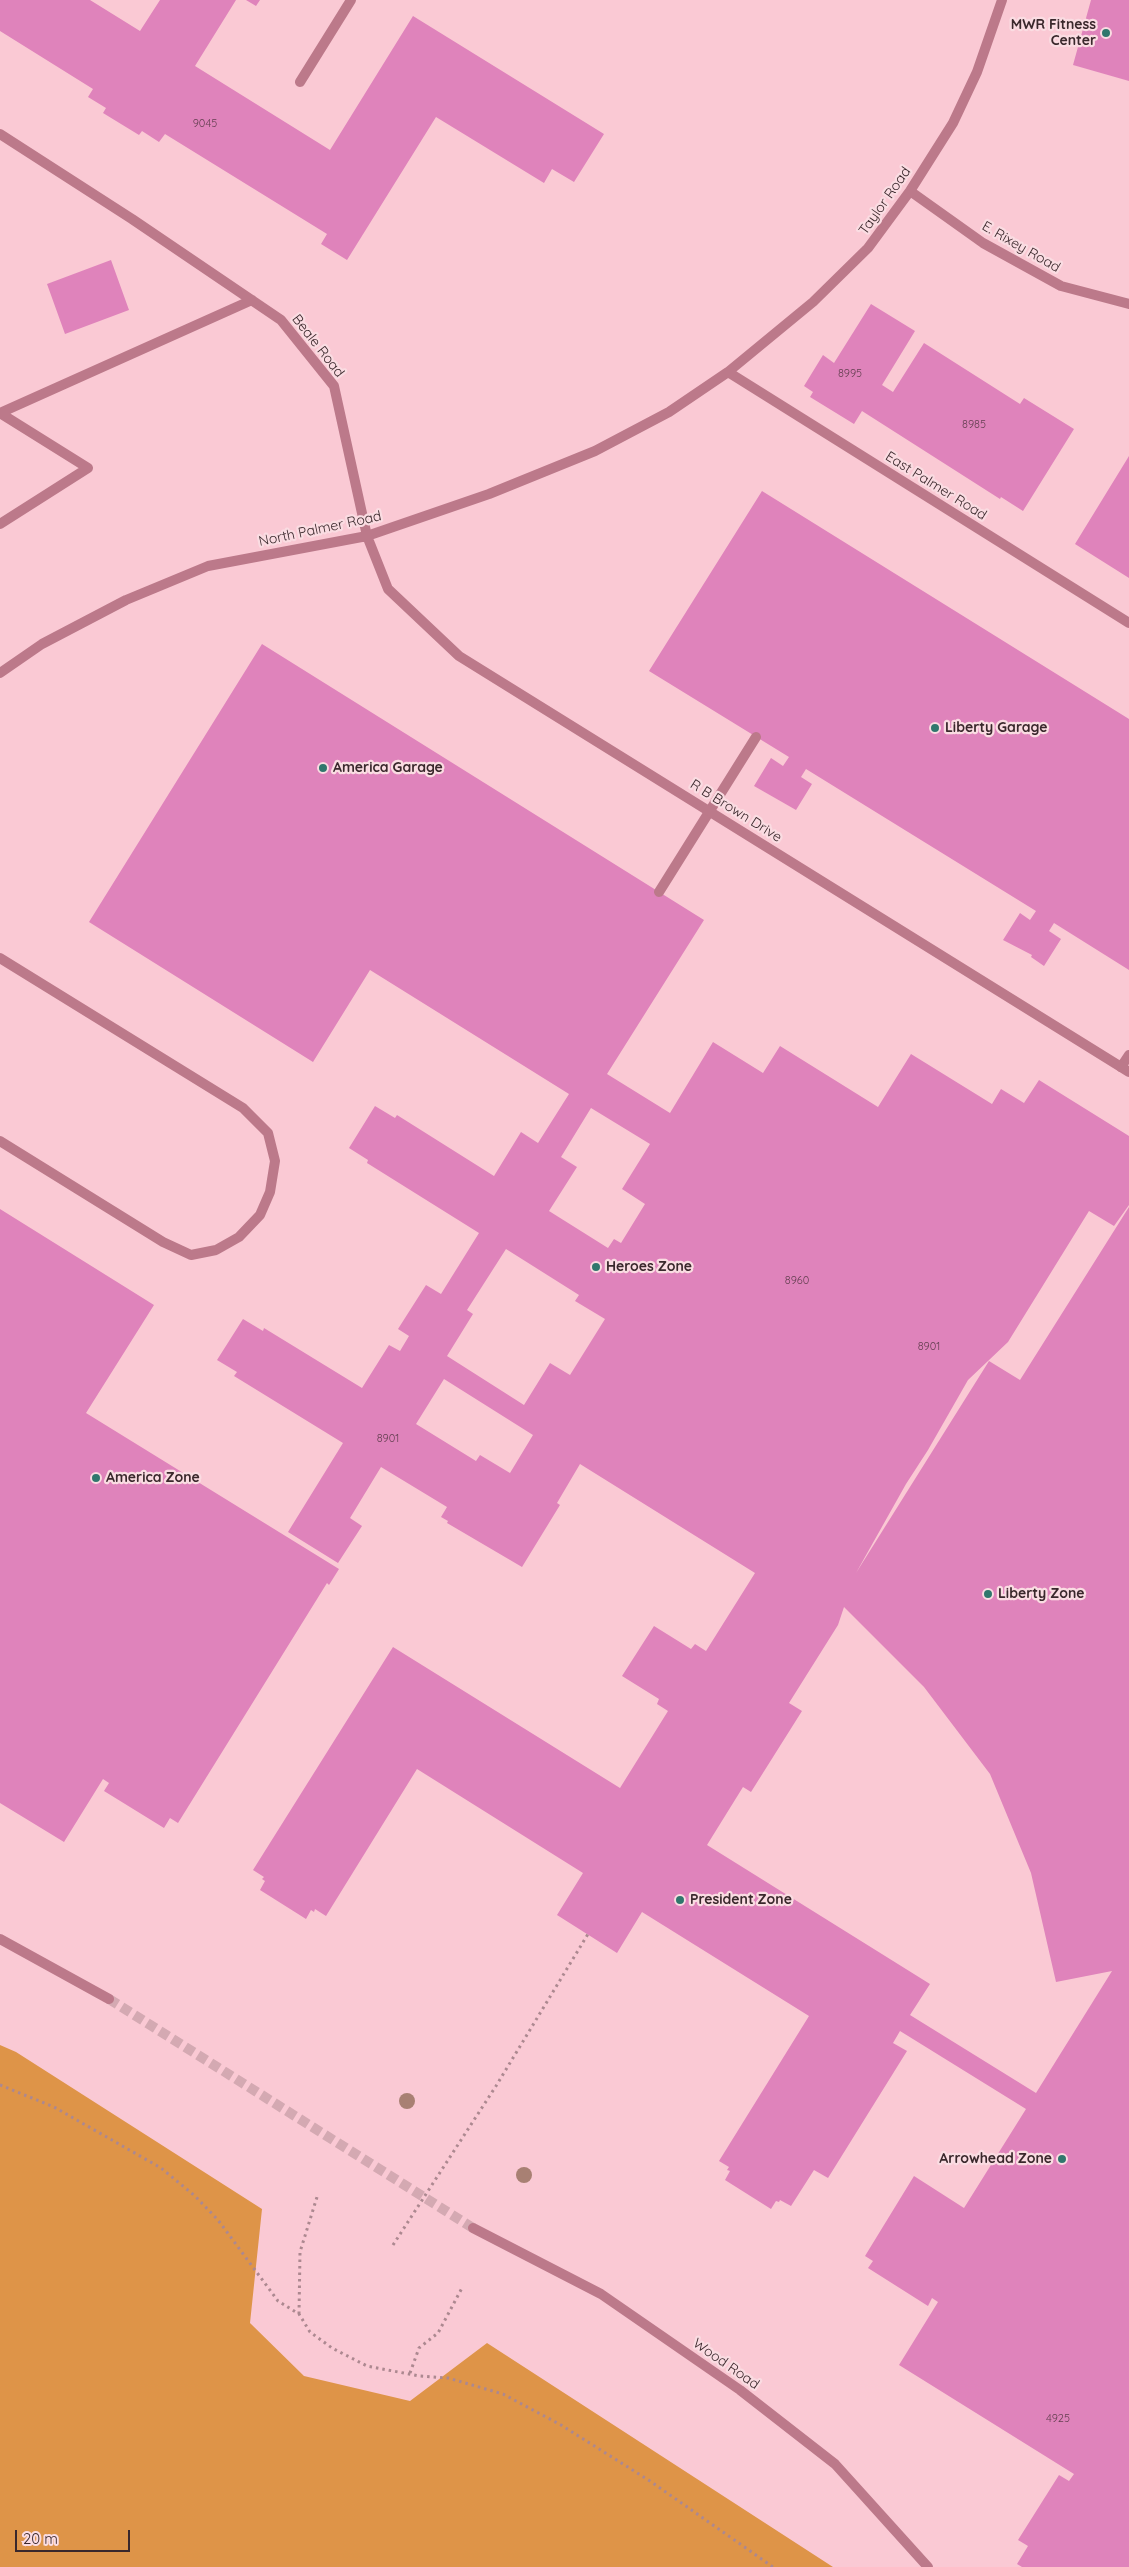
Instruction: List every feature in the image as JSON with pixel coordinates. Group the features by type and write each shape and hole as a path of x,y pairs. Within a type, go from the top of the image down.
{"street":[{"path":"300,82 351,0"},
{"name":"Taylor Road","path":"728,372 813,302 868,248 910,192 961,106 977,72 1002,0"},
{"name":"Beale Road","path":"0,134 132,218 280,320 334,386 367,536"},
{"name":"E. Rixey Road","path":"910,192 983,243 1062,286 1129,304"},
{"path":"0,413 252,300"},
{"name":"North Palmer Road","path":"0,673 42,644 126,600 208,566 367,536 489,494 595,451 670,412 728,372"},
{"name":"East Palmer Road","path":"728,372 1129,623"},
{"path":"0,413 88,468 0,524"},
{"name":"R B Brown Drive","path":"367,536 388,589 459,656 1125,1069"},
{"path":"659,892 756,737"},
{"path":"0,958 243,1108 268,1133 275,1161 270,1192 260,1215 231,1242 216,1250 191,1255 163,1242 0,1141"},
{"path":"1125,1069 1129,1055"},
{"path":"0,1940 109,1999"},
{"name":"Wood Road","path":"473,2228 601,2294 740,2390 835,2464 928,2567"}],"path":[{"path":"393,2245 496,2086 588,1934"},
{"path":"0,2085 54,2107 161,2168 195,2196 218,2220 278,2301 300,2314"},
{"path":"317,2197 300,2252 300,2314 310,2332 332,2348 367,2366 448,2378 503,2394 533,2410 650,2481 773,2567"},
{"path":"410,2373 419,2348 438,2333 462,2288"}],"shaded area":[{"path":"0,2045 16,2052 262,2209 250,2323 304,2376 410,2401 487,2343 833,2567 0,2567"}],"building":[{"path":"0,0 90,0 140,31 160,0 236,0 195,66 330,150 413,16 604,134 574,182 552,169 544,183 436,117 347,260 321,244 327,234 165,134 159,142 142,131 139,135 103,113 106,108 88,97 93,89 0,31"},
{"path":"246,0 260,0 256,6"},
{"name":"MWR Fitness Center","path":"1091,0 1129,0 1129,81 1073,65"},
{"path":"111,260 129,310 65,334 47,284"},
{"path":"871,304 915,331 882,385 893,392 924,343 1020,404 1024,398 1074,429 1023,511 1001,497 1000,499 862,411 854,424 810,397 813,392 804,386 823,355 834,363"},
{"path":"1129,456 1129,578 1075,544"},
{"name":"Liberty Garage","path":"762,491 1129,719 1129,970 1054,923 1049,931 1061,939 1044,966 1031,957 1032,955 1003,940 1020,913 1030,920 1036,911 806,769 801,777 812,784 796,810 754,786 771,758 783,766 789,757 649,671"},
{"path":"262,644 704,920 607,1074 670,1113 713,1042 763,1073 780,1046 878,1107 911,1054 992,1104 1001,1089 1024,1103 1039,1080 1129,1136 1129,1205 1114,1226 1089,1211 1008,1342 968,1380 856,1573 989,1361 1020,1380 1129,1207 1129,2567 1022,2567 1017,2564 1028,2546 1018,2540 1059,2475 1069,2481 1074,2474 899,2365 938,2302 932,2298 928,2306 868,2268 873,2261 865,2256 914,2176 964,2208 1026,2109 900,2031 893,2043 907,2051 828,2178 814,2170 791,2206 780,2200 779,2202 776,2201 771,2209 725,2180 730,2171 727,2170 729,2167 719,2161 809,2016 642,1912 617,1953 557,1915 583,1873 417,1769 326,1916 315,1909 314,1912 311,1910 306,1919 260,1890 265,1881 262,1879 264,1877 253,1870 393,1647 620,1788 668,1711 657,1704 659,1699 622,1676 654,1626 691,1649 695,1644 706,1651 755,1573 580,1464 557,1503 560,1505 522,1567 447,1523 448,1521 441,1517 447,1507 381,1467 350,1518 362,1526 338,1563 288,1532 343,1443 234,1376 237,1372 217,1360 243,1319 263,1331 264,1328 362,1388 389,1345 400,1351 409,1336 398,1329 426,1285 441,1294 479,1233 367,1163 368,1160 349,1148 375,1106 395,1118 397,1115 494,1176 521,1132 538,1143 569,1094 370,970 313,1062 89,922","holes":["591,1108 650,1144 622,1189 645,1204 621,1243 614,1239 608,1248 549,1211 577,1167 561,1157","506,1249 579,1295 575,1301 605,1319 570,1375 550,1363 524,1405 447,1356 473,1314 467,1310","444,1379 533,1435 510,1473 480,1455 476,1461 416,1424","844,1607 924,1687 990,1774 1031,1873 1056,1982 1112,1971 1036,2093 910,2015 930,1984 707,1845 743,1787 751,1792 802,1711 789,1703 838,1625"]},
{"name":"America Zone","path":"0,1209 154,1305 86,1413 339,1569 329,1585 327,1583 178,1823 170,1818 164,1828 104,1791 109,1783 103,1779 64,1842 0,1803"}],"tunnel":[{"path":"109,1999 473,2228"}],"place":[{"name":"MWR Fitness Center","path":"1106,33"},
{"name":"Liberty Garage","path":"935,728"},
{"name":"America Garage","path":"323,768"},
{"name":"Heroes Zone","path":"596,1267"},
{"name":"America Zone","path":"96,1478"},
{"name":"Liberty Zone","path":"988,1594"},
{"name":"President Zone","path":"680,1900"},
{"name":"Arrowhead Zone","path":"1062,2159"}]}
